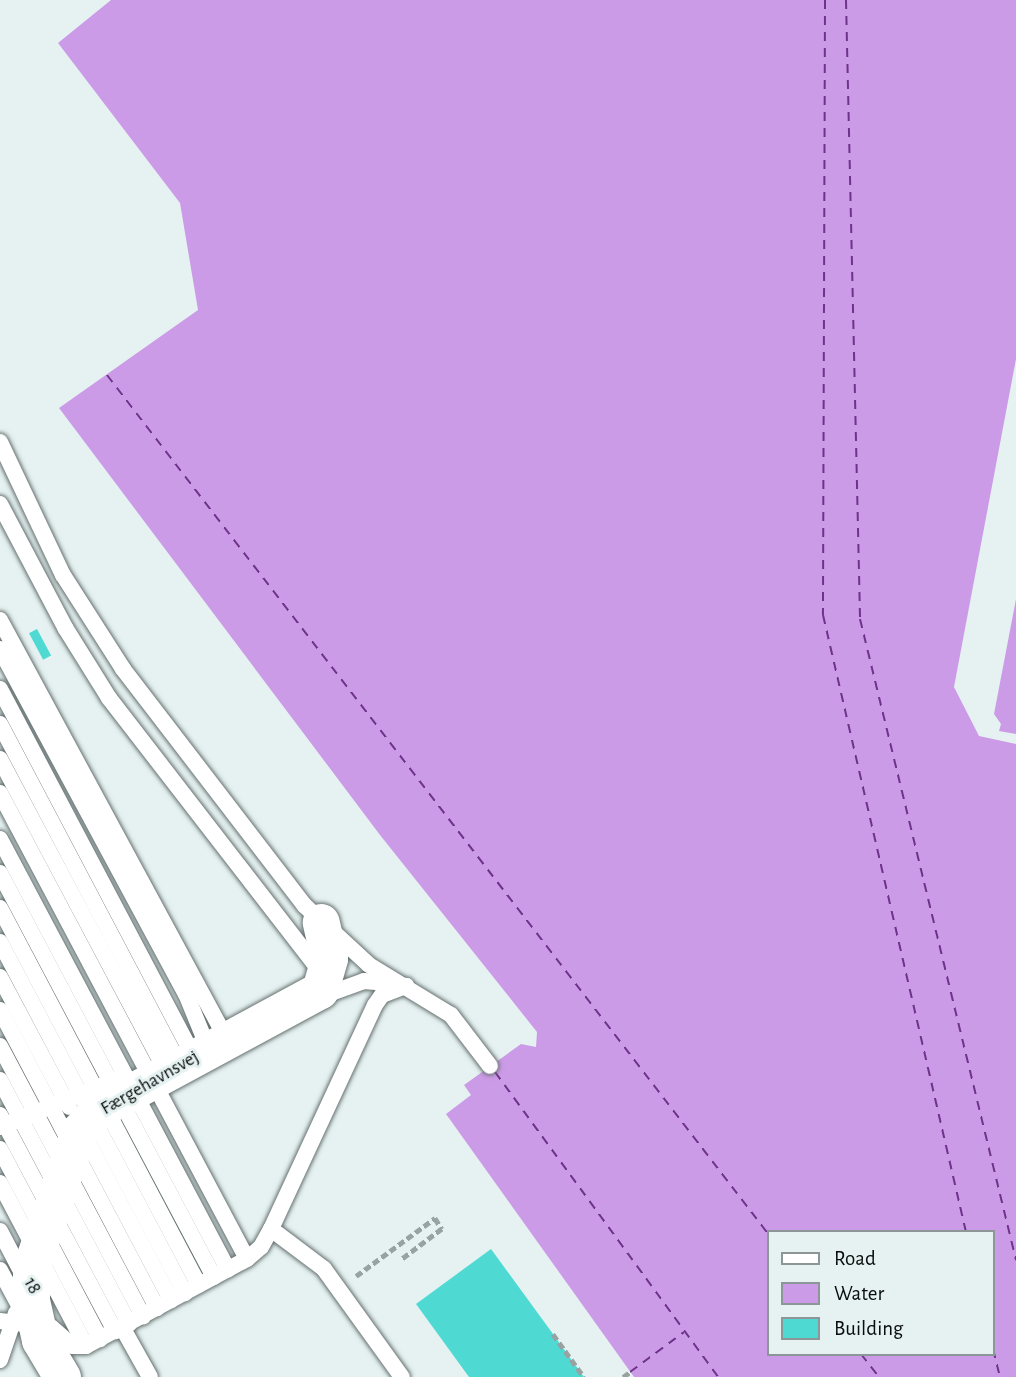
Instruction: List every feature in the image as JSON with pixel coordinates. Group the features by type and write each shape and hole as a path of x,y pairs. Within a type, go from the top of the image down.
{"street":[{"name":"Færgehavnsvej","path":"68,1173 320,990 329,958 321,922"},
{"path":"62,1377 55,1371 68,1173"}],"lane":[{"path":"0,442 63,575 123,669 321,922 369,965 451,1015 490,1066"},
{"path":"0,504 66,629 109,698 335,991"},
{"path":"0,621 224,1035"},
{"path":"0,649 186,994 68,1173 0,1360"},
{"path":"0,689 68,1173 73,1346 154,1310 247,1259 261,1247 375,1005 382,995 406,986"},
{"path":"0,724 68,1173"},
{"path":"0,759 68,1173"},
{"path":"0,793 68,1173"},
{"path":"0,839 68,1173"},
{"path":"0,873 68,1173"},
{"path":"0,908 68,1173 154,1310"},
{"path":"0,942 68,1173 154,1310"},
{"path":"0,976 68,1173 154,1310"},
{"path":"0,1231 224,1035 364,981 406,986"},
{"path":"0,1010 68,1173 154,1310"},
{"path":"0,1046 68,1173 154,1310 150,1377"},
{"path":"0,1080 68,1173 154,1310"},
{"path":"0,1149 68,1173 247,1259"},
{"path":"0,1183 68,1173"},
{"path":"271,1229 324,1269 402,1377"}],"path":[{"path":"339,1289 435,1218 442,1229 401,1260"},
{"path":"553,1334 584,1377"},
{"path":"623,1377 630,1372"}],"water":[{"path":"111,0 1016,0 1016,359 954,687 979,736 1016,744 1016,1377 634,1377 446,1114 471,1095 464,1085 521,1044 536,1047 537,1032 380,835 59,408 198,310 180,203 58,43"},
{"path":"1016,599 1016,734 999,731 1001,724 994,714"}],"building":[{"path":"37,629 51,655 43,660 29,633"},
{"path":"491,1249 584,1377 469,1377 416,1304"}],"ferry route":[{"path":"825,0 823,615 966,1230"},
{"path":"846,0 860,619 1016,1260"},
{"path":"107,375 768,1234"},
{"path":"495,1072 718,1377"},
{"path":"630,1372 684,1332"},
{"path":"863,1356 879,1377"},
{"path":"995,1356 1000,1377"}]}
